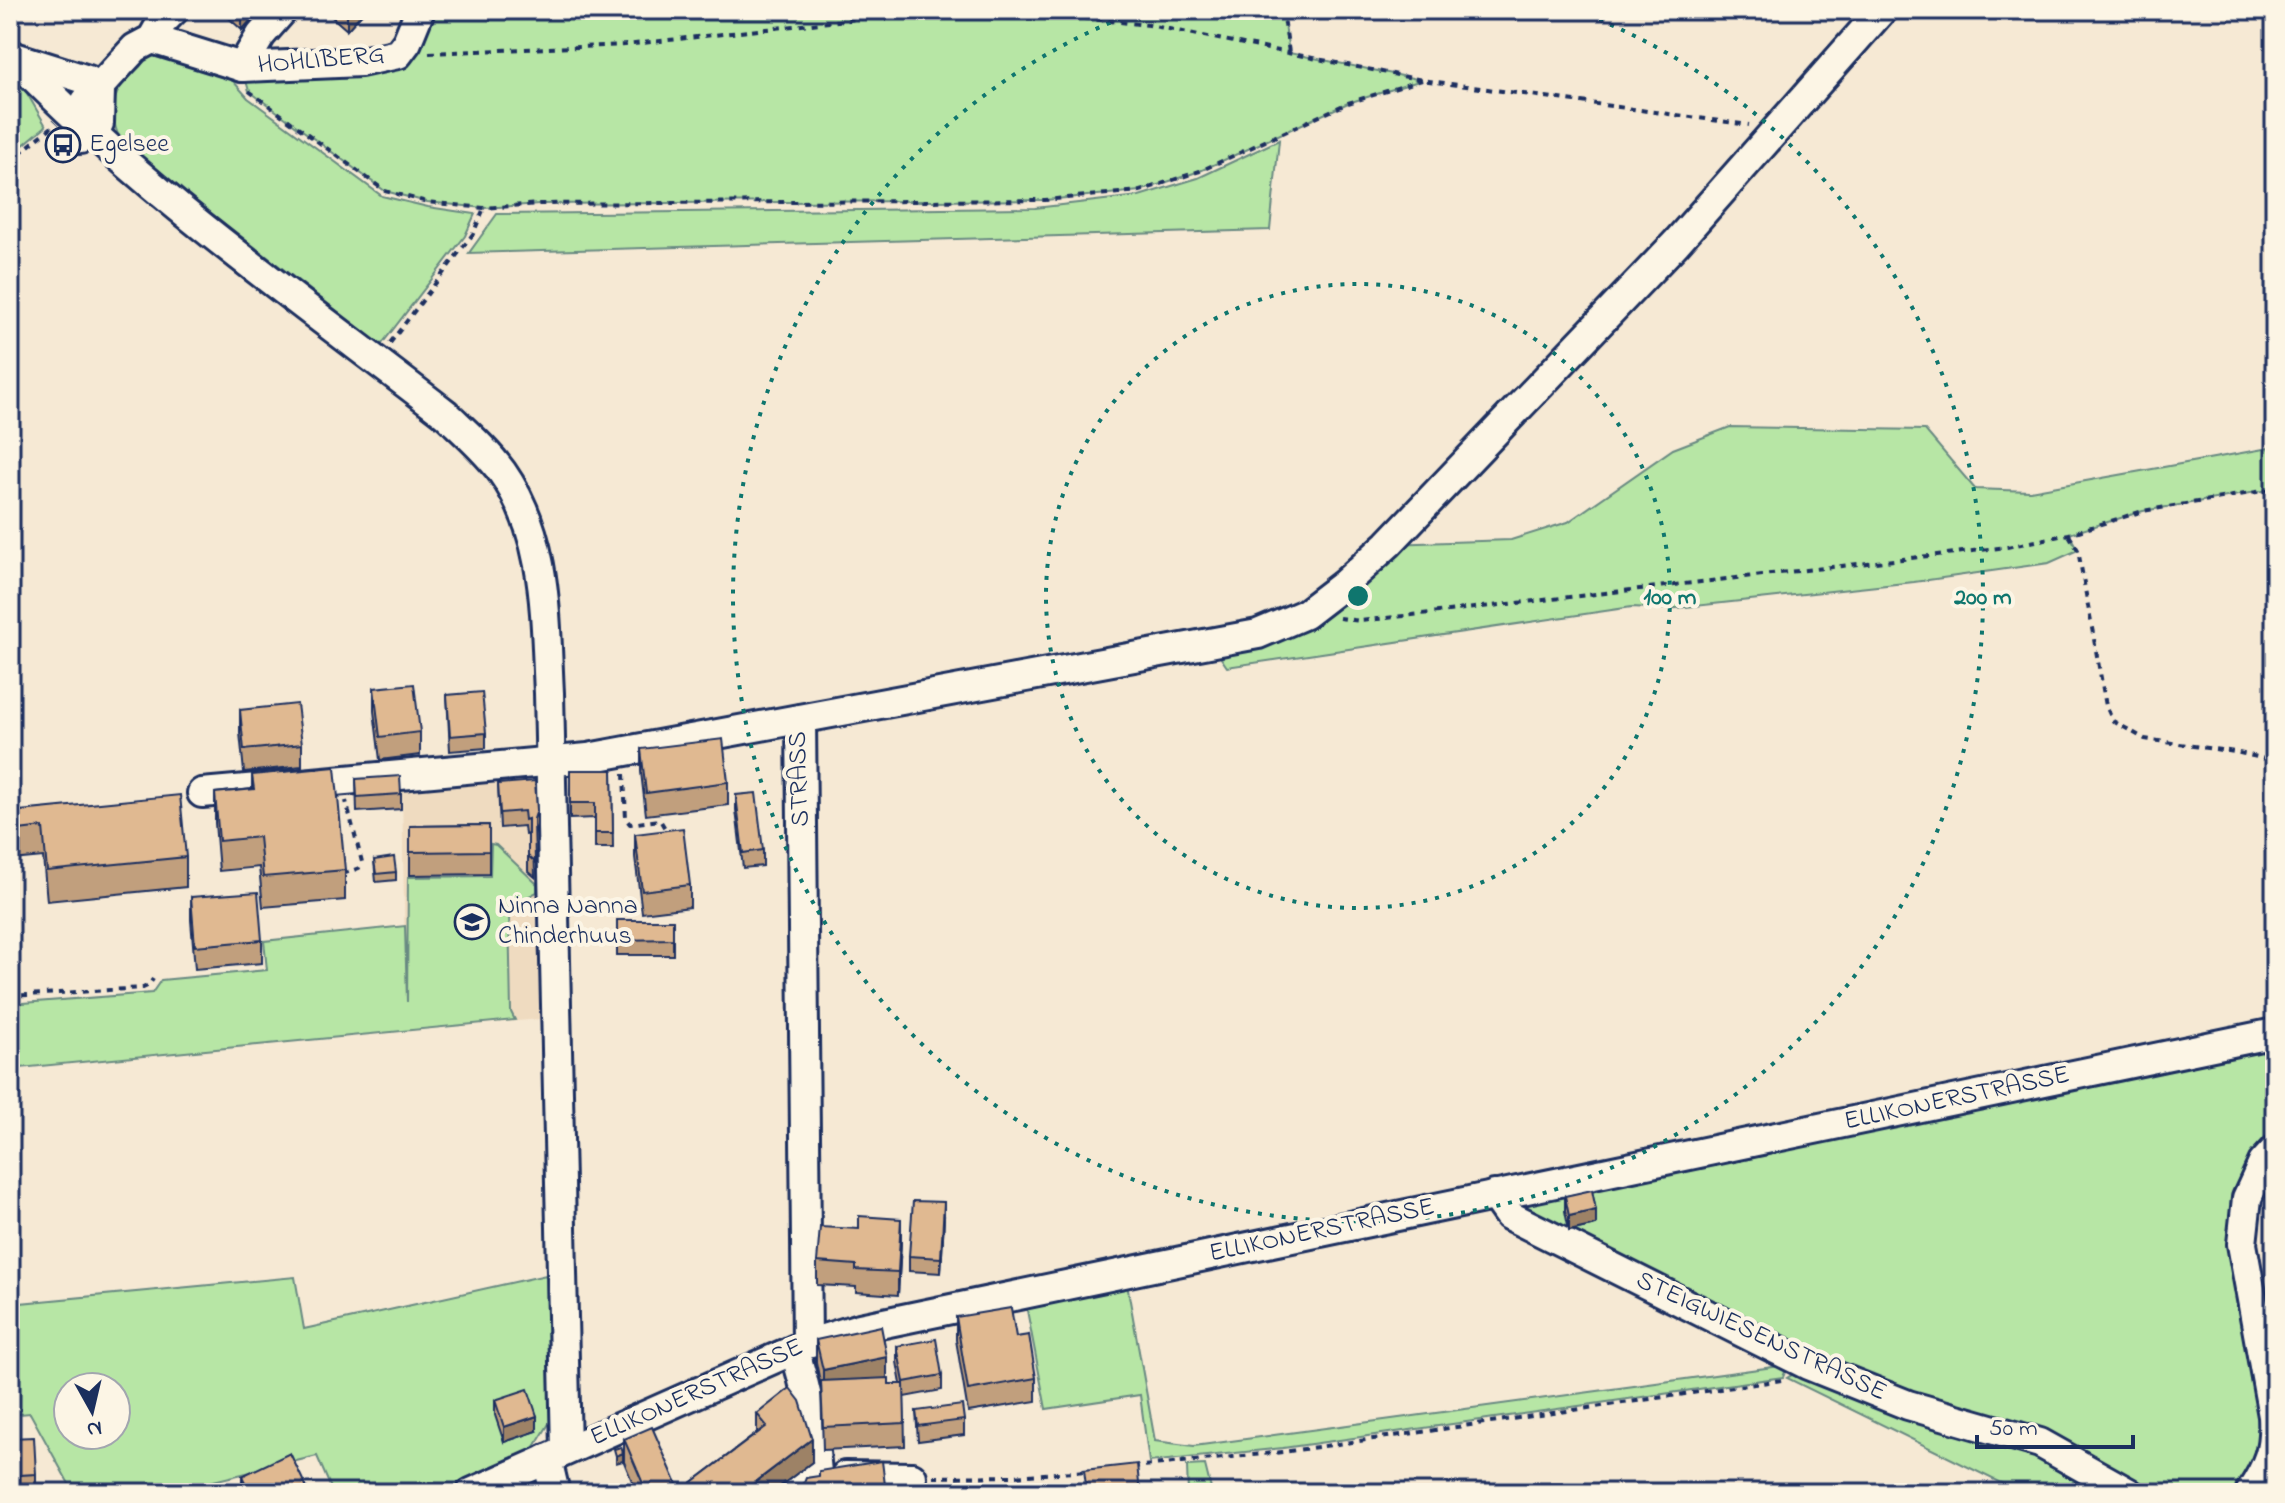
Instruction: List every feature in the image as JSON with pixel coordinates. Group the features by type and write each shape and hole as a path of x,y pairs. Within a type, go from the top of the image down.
{"street":[{"path":"75,125 98,87 135,48 152,39 161,23 174,10"},
{"path":"242,67 261,35 283,10"},
{"name":"HOHLIBERG","path":"152,39 242,67 361,62 398,54 407,42 420,10"},
{"path":"801,719 1258,634 1305,614 1388,544 1676,243 1882,10"},
{"path":"18,61 88,80 98,87"},
{"path":"18,61 75,125 446,414 486,453 520,503 543,574 550,760 555,1493"},
{"name":"STRASS","path":"202,793 588,758 801,719 801,1347 817,1472"},
{"name":"ELLIKONERSTRASSE","path":"471,1493 801,1347 915,1315 2275,1033"},
{"path":"2250,1493 2267,1467 2274,1437 2242,1244 2247,1198 2263,1163 2275,1150"},
{"name":"STEIGWIESENSTRASSE","path":"1494,1195 1508,1215 1808,1365 1908,1405 2040,1443 2129,1493"},
{"path":"797,1493 817,1472 858,1478 912,1477"}],"path":[{"path":"398,54 625,45 895,12 935,10"},
{"path":"1001,10 1149,25 1422,80 1755,125 1770,137"},
{"path":"1283,10 1289,53"},
{"path":"242,67 249,91 385,191 427,202 484,208 539,204 1045,200 1140,191 1200,171 1348,103 1422,80"},
{"path":"10,161 44,130 75,125"},
{"path":"377,360 473,234 484,208"},
{"path":"1305,614 1360,621 2007,547 2069,534 2143,511 2275,489"},
{"path":"2069,534 2078,550 2106,706 2113,721 2145,739 2275,761"},
{"path":"623,751 626,819 630,824 660,820 671,838"},
{"path":"339,780 362,862 359,868 343,874"},
{"path":"10,996 143,988 153,979"},
{"path":"1120,1468 1283,1452 1768,1384 1787,1378 1808,1365"},
{"path":"912,1477 1013,1476 1089,1470"}],"shaded area":[{"name":"Ninna Nanna Chinderhuus","path":"527,778 528,794 536,794 538,825 541,1019 406,1030 402,787"}],"green space":[{"path":"420,10 1283,10 1289,53 1422,80 1348,103 1200,171 1140,191 1045,200 539,204 484,208 427,202 385,191 249,91 242,67 398,54"},
{"path":"145,56 171,56 226,73 248,98 382,196 475,214 465,236 381,345 122,144 115,126 115,100 122,84 141,65"},
{"path":"10,64 46,126 10,156"},
{"path":"1279,140 1270,230 469,253 497,214 1035,208 1139,196 1198,178"},
{"path":"1730,427 1925,430 1975,489 2030,491 2275,447 2275,489 2143,511 2069,534 2078,550 2049,563 1914,582 1667,609 1632,607 1227,667 1210,642 1258,634 1388,544 1511,540 1568,522 1673,449"},
{"path":"491,844 496,845 537,884 537,892 509,907 511,1012 515,1020 10,1069 10,1004 152,993 161,980 267,970 264,941 405,926 407,1002 408,877 490,876"},
{"path":"2275,1033 2275,1150 2247,1198 2275,1493 2021,1493 1787,1378 1807,1366 1494,1195"},
{"path":"546,1275 550,1422 528,1458 451,1493 333,1493 317,1456 201,1484 203,1493 74,1493 30,1413 10,1415 10,1304 295,1277 304,1329"},
{"path":"1127,1284 1155,1441 1194,1446 1788,1365 1783,1377 1283,1448 1149,1462 1140,1395 1046,1409 1026,1305"},
{"path":"1205,1465 1212,1493 1188,1493 1187,1466"}],"building":[{"path":"414,684 420,732 380,737 374,688"},
{"path":"482,692 486,733 450,736 447,695"},
{"path":"297,704 302,744 244,750 240,710"},
{"path":"723,739 728,782 646,793 641,749"},
{"path":"335,767 345,870 263,877 259,837 219,841 215,793 254,789 252,775"},
{"path":"570,770 612,770 613,833 595,833 595,803 570,803"},
{"path":"400,776 401,794 357,797 356,779"},
{"path":"535,781 535,862 528,856 528,819 525,820 524,811 500,813 498,784"},
{"path":"756,793 763,850 743,853 736,795"},
{"path":"180,795 186,857 47,871 43,827 10,831 10,812"},
{"path":"489,825 489,851 410,852 410,826"},
{"path":"683,828 690,885 642,891 635,834"},
{"path":"10,842 13,875 10,875"},
{"path":"394,857 396,872 376,874 374,860"},
{"path":"258,892 262,940 195,946 191,897"},
{"path":"617,920 673,920 673,939 617,940"},
{"path":"1592,1190 1596,1210 1569,1216 1565,1196"},
{"path":"913,1201 944,1202 941,1258 909,1256"},
{"path":"859,1216 901,1219 898,1272 856,1270 856,1265 817,1262 820,1227 859,1229"},
{"path":"1011,1308 1016,1337 1029,1335 1036,1378 968,1390 956,1317"},
{"path":"881,1326 887,1357 823,1370 816,1340"},
{"path":"936,1339 942,1375 904,1382 897,1346"},
{"path":"889,1378 889,1384 904,1384 905,1423 823,1427 821,1381"},
{"path":"790,1388 800,1401 812,1439 741,1493 697,1493 690,1484 767,1426 757,1414"},
{"path":"528,1389 537,1416 504,1427 495,1400"},
{"path":"962,1405 964,1420 918,1426 916,1411"},
{"path":"652,1427 680,1491 677,1493 647,1493 624,1439"},
{"path":"34,1437 36,1474 20,1475 20,1489 10,1490 10,1438"},
{"path":"621,1447 623,1453 616,1456 614,1449"},
{"path":"290,1453 309,1493 250,1493 242,1476"},
{"path":"882,1461 886,1493 800,1493 806,1478 819,1476 819,1471"},
{"path":"1137,1464 1140,1493 1087,1493 1084,1470"},
{"path":"960,1482 962,1493 942,1493 941,1485"},
{"path":"533,1486 536,1493 517,1493"}],"place":[{"name":"Egelsee","path":"63,145"},
{"name":"Ninna Nanna Chinderhuus","path":"472,922"}]}
